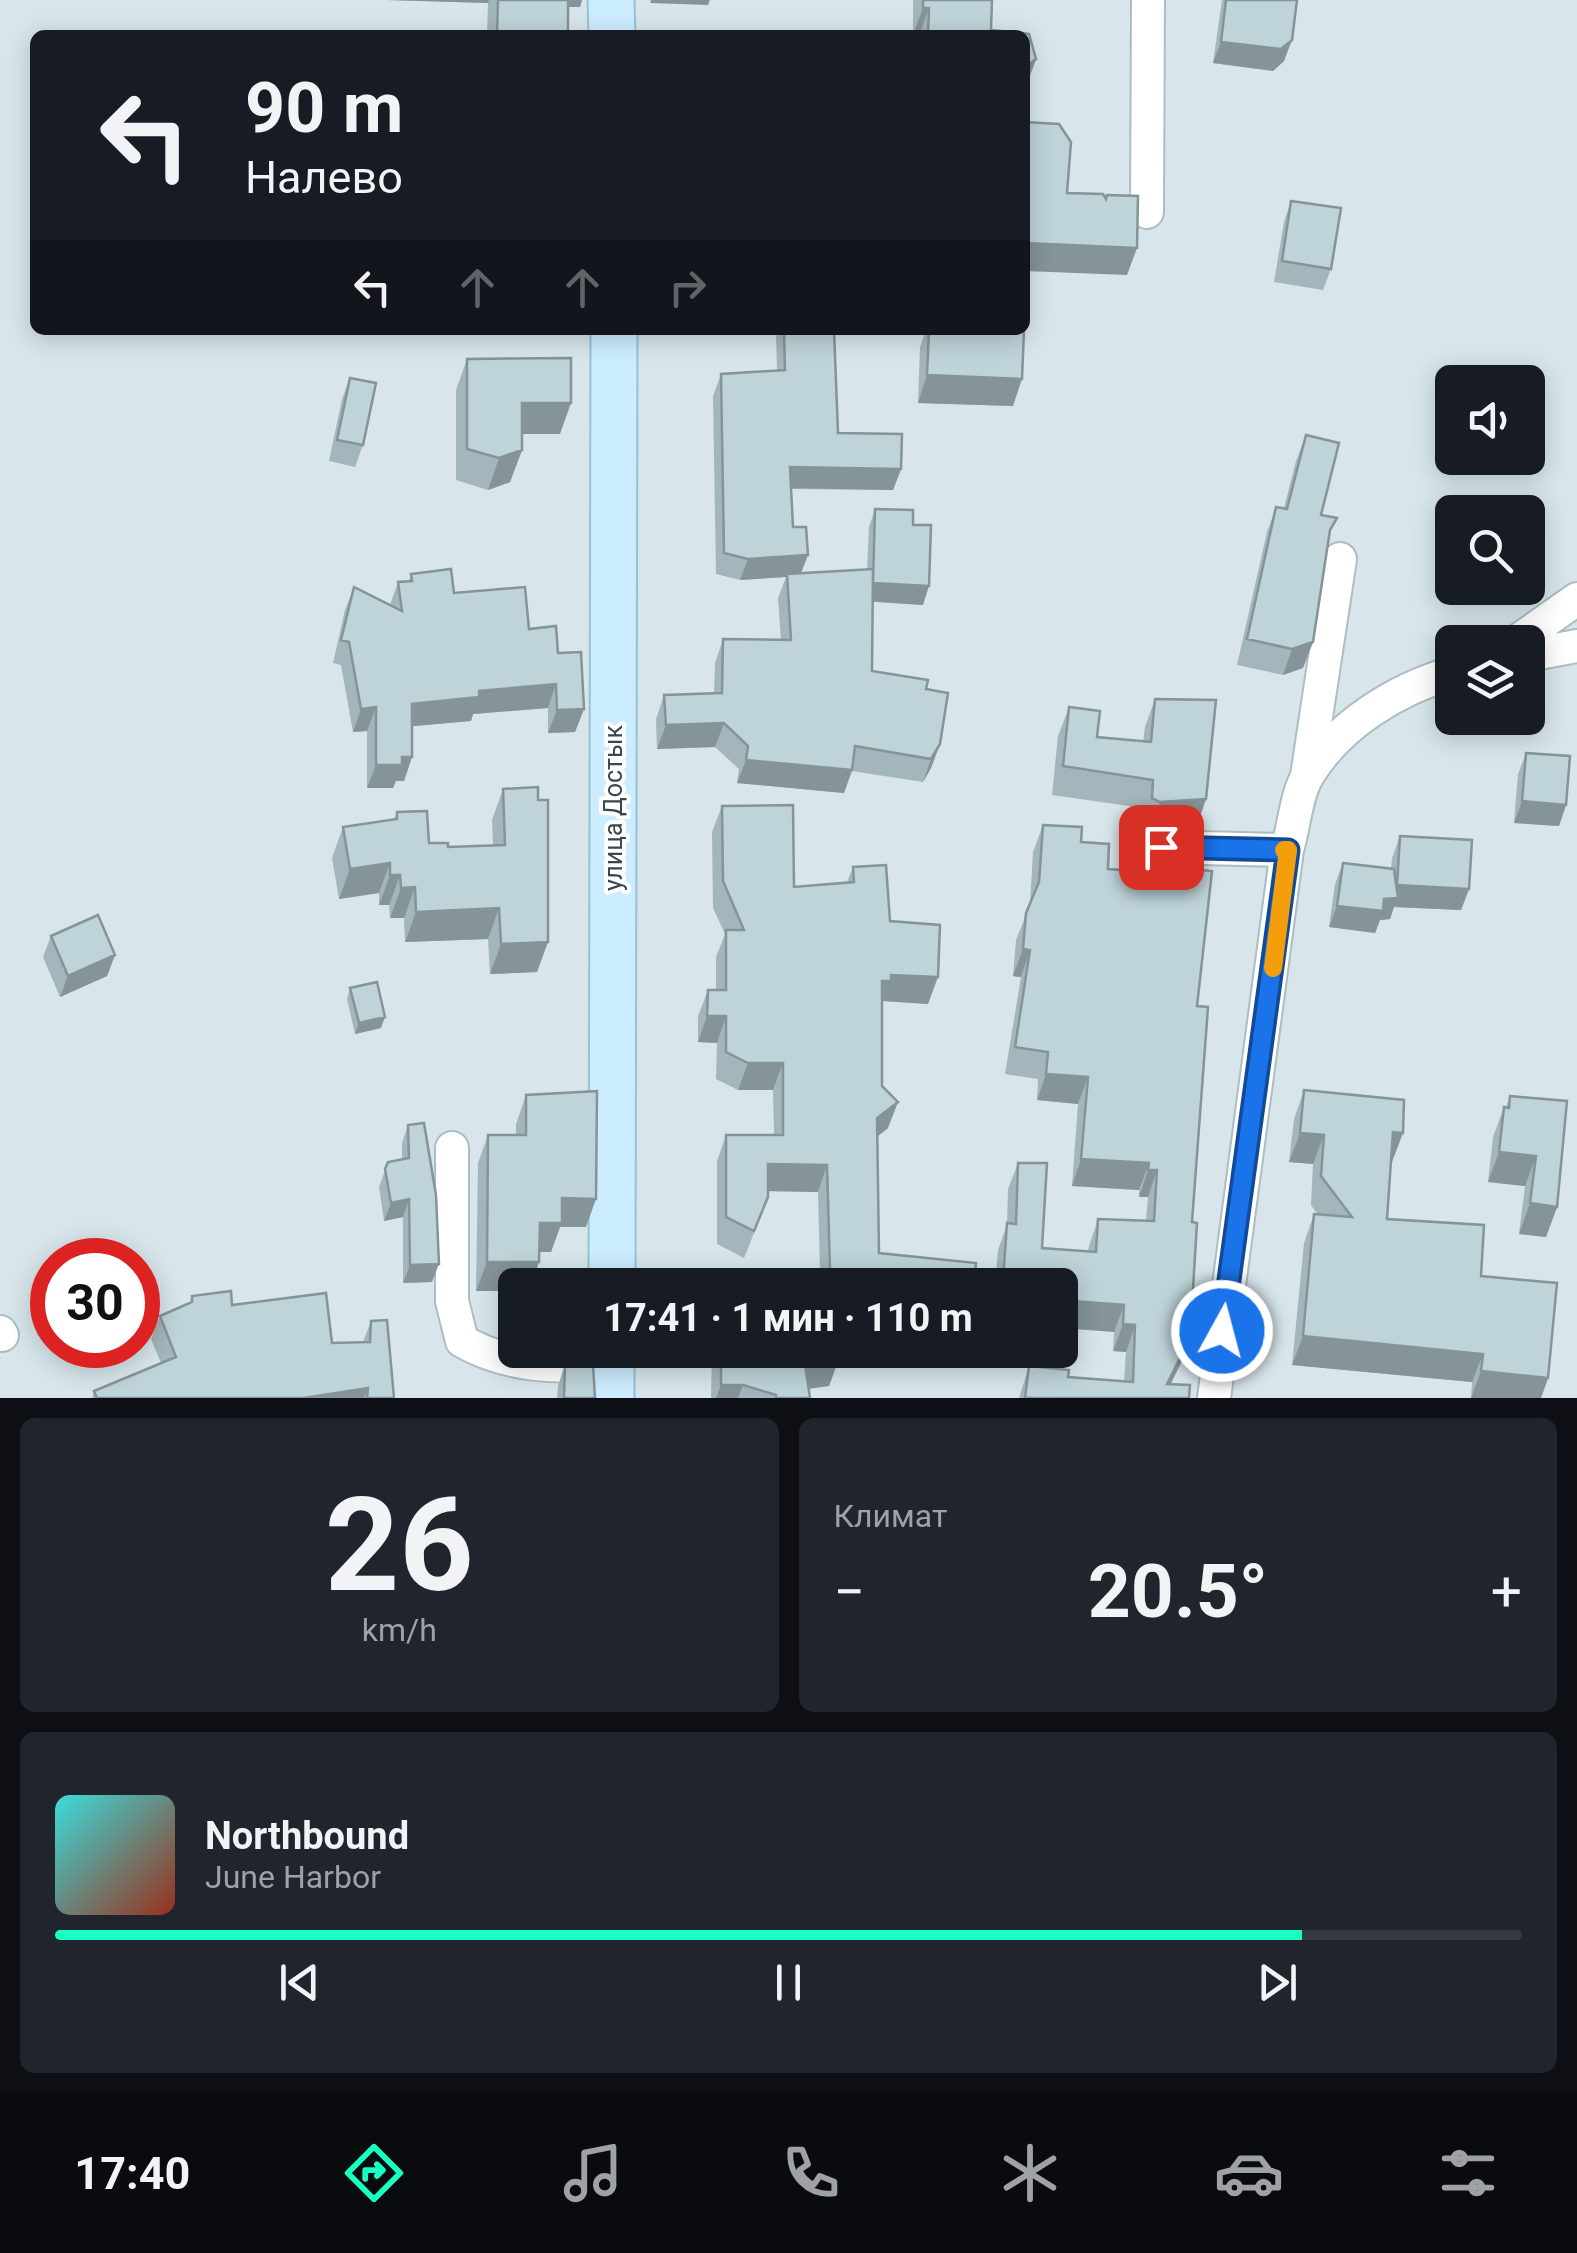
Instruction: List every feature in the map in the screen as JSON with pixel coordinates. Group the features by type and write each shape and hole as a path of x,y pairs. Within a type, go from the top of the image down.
{"main road":[{"path":"612,0 612,30"},
{"name":"улица Достык","path":"612,1268 614,335"}],"street":[{"path":"1148,0 1148,212"},
{"path":"1214,1398 1288,850 1307,776 1340,559"},
{"path":"1540,625 1577,599"},
{"path":"1545,652 1577,646"},
{"path":"1307,776 1346,730 1414,684 1435,678"},
{"path":"1161,847 1288,850"},
{"path":"452,1148 452,1301 462,1341 492,1358 611,1371"}],"shaded area":[{"path":"0,0 1577,0 1577,1398 0,1398"}],"building":[{"path":"498,0 568,0 568,30 497,30"},
{"path":"923,0 992,0 991,30 928,30 929,8 923,8"},
{"path":"1226,0 1297,0 1292,40 1281,49 1221,42"},
{"path":"1030,38 1036,59 1030,63"},
{"path":"1030,122 1059,124 1071,142 1067,193 1103,194 1106,199 1107,195 1138,196 1137,248 1030,243"},
{"path":"1291,201 1341,208 1331,269 1282,261"},
{"path":"784,335 834,335 838,433 902,434 901,469 790,467 793,527 806,527 808,555 748,559 724,553 721,374 785,370"},
{"path":"929,335 1024,335 1022,379 927,375"},
{"path":"571,358 571,403 522,403 522,450 499,458 467,449 467,359"},
{"path":"350,378 376,383 363,445 337,440"},
{"path":"1306,435 1339,443 1321,515 1337,518 1330,530 1313,642 1292,649 1247,639 1276,507 1287,509"},
{"path":"875,509 913,510 913,525 931,525 929,586 873,583"},
{"path":"451,569 454,593 525,587 529,629 556,626 558,653 581,652 584,709 557,710 556,684 479,691 479,697 412,704 412,757 402,757 402,765 376,765 376,707 361,709 349,642 341,640 354,587 402,611 398,582 412,581 411,574"},
{"path":"873,569 872,671 928,680 926,689 948,693 940,744 931,759 855,746 852,770 746,760 748,746 724,723 666,725 664,695 722,693 723,639 791,640 787,574"},
{"path":"1155,699 1216,700 1206,799 1160,802 1152,798 1153,780 1063,766 1069,707 1100,711 1097,737 1151,742"},
{"path":"1526,753 1570,756 1566,805 1522,801"},
{"path":"538,787 538,800 548,800 548,942 501,944 499,908 416,912 415,887 401,888 400,875 390,875 390,863 350,869 343,827 397,819 397,812 427,811 429,843 448,843 448,847 505,845 503,789"},
{"path":"793,805 794,887 854,882 853,867 886,865 890,921 940,925 938,977 891,975 891,981 882,981 882,1086 898,1102 877,1118 879,1253 976,1263 976,1268 830,1268 827,1165 768,1164 768,1197 754,1231 726,1217 726,1135 783,1135 783,1063 748,1063 726,1052 726,1016 707,1016 708,990 726,990 726,930 744,930 723,881 722,806"},
{"path":"1043,825 1082,827 1081,842 1109,844 1108,869 1160,873 1161,866 1212,871 1197,1006 1208,1007 1192,1222 1197,1223 1190,1338 1167,1384 1190,1385 1189,1398 1025,1398 1029,1368 1069,1370 1068,1377 1133,1382 1135,1325 1123,1324 1124,1305 1078,1301 1078,1268 1004,1268 1007,1223 1016,1224 1018,1163 1047,1163 1042,1248 1096,1252 1098,1219 1154,1221 1157,1170 1148,1170 1149,1163 1081,1159 1088,1077 1046,1074 1048,1052 1015,1047 1030,950 1023,949 1026,913 1039,882"},
{"path":"1400,836 1472,840 1469,889 1397,885"},
{"path":"1343,863 1394,869 1398,898 1384,899 1383,911 1337,906"},
{"path":"98,915 115,955 68,976 51,936"},
{"path":"377,982 385,1017 359,1023 350,988"},
{"path":"1304,1090 1404,1100 1403,1133 1393,1132 1387,1219 1484,1225 1481,1276 1557,1283 1548,1378 1481,1371 1483,1354 1303,1336 1314,1214 1352,1217 1321,1176 1324,1135 1300,1133"},
{"path":"597,1091 596,1199 562,1198 562,1223 540,1223 539,1262 487,1262 488,1135 526,1135 526,1095"},
{"path":"1510,1096 1567,1101 1557,1207 1530,1203 1536,1156 1499,1152 1504,1107 1509,1108"},
{"path":"424,1123 436,1195 439,1264 410,1265 409,1199 391,1203 385,1169 388,1162 409,1158 408,1125"},
{"path":"231,1291 232,1305 326,1293 332,1343 370,1342 371,1321 387,1320 394,1398 367,1398 368,1388 304,1398 97,1398 94,1391 149,1368 160,1368 160,1364 176,1357 160,1316 192,1302 192,1296"},
{"path":"565,1368 593,1368 595,1398 564,1398"},
{"path":"721,1368 806,1368 810,1398 776,1398 743,1385 721,1385"}],"slow traffic":[{"path":"1273,968 1288,850 1284,850"}],"route":[{"path":"1161,847 1288,850 1222,1331"}]}
